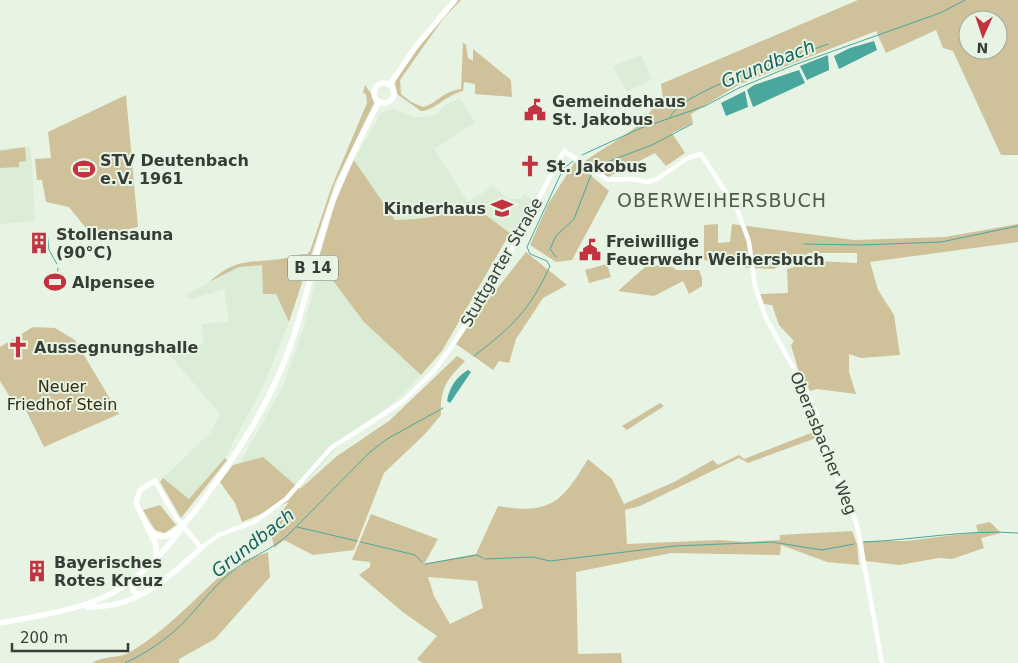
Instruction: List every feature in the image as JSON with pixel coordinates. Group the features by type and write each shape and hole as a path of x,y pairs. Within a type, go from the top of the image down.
{"main road":[{"path":"390,84 417,45 455,0"},
{"path":"384,83 390,84 394,91 393,98 388,102 379,102 374,95 376,88 384,83"},
{"name":"B 14","path":"0,624 84,607 115,593 133,581 155,562 175,534 191,518 249,435 269,396 292,341 334,199 360,137 379,102"},
{"path":"155,480 144,486 136,497 136,502 157,550 155,562"},
{"path":"148,527 156,535 175,534"},
{"path":"84,607 96,607 136,598 148,593 176,572 201,548"},
{"path":"133,581 132,588 135,592 148,593"}],"street":[{"name":"Oberasbacher Weg","path":"564,151 608,180 647,182 657,179 688,158 701,154 738,211 749,242 755,286 766,318 805,389 817,416 829,460 851,506 858,530 882,663"},
{"name":"Stuttgarter Straße","path":"201,548 219,535 254,522 286,499 331,448 402,402 434,371 452,346 505,261 564,151"},
{"path":"155,480 174,516 201,548"}],"shaded area":[{"path":"641,55 652,79 627,92 613,66"},
{"path":"460,98 475,122 434,149 468,202 493,186 508,199 521,199 524,194 532,200 513,235 468,203 449,214 432,219 395,220 354,160 381,113 393,109 416,117 427,117 437,114 445,105"},
{"path":"31,146 35,221 0,224 0,149"},
{"path":"262,265 263,294 276,294 289,322 264,384 225,458 189,499 163,478 211,432 220,414 169,354 168,347 203,344 202,324 229,322 224,289 192,299 185,295 239,267"},
{"path":"320,265 364,322 421,375 400,397 334,451 300,489 263,457 240,463 283,386 303,330"}],"green space":[{"path":"457,0 461,0 443,19 400,80 401,94 411,102 423,107 454,90 461,89 463,42 466,45 468,58 473,61 473,49 511,80 512,97 475,94 475,84 464,82 463,91 431,108 421,111 397,94 395,82 415,50"},
{"path":"858,0 1018,0 1018,155 1001,155 953,51 943,48 936,30 886,53 876,31 740,84 691,114 693,123 672,133 685,153 666,166 655,153 608,177 585,161 641,123 663,98 661,84"},
{"path":"365,85 372,95 374,103 335,183 289,322 276,294 263,294 262,265 239,267 209,282 218,274 235,265 281,259 307,254 310,251 332,186 367,103 366,94 363,93"},
{"name":"STV Deutenbach e.V. 1961","path":"126,95 138,227 93,237 69,207 46,202 42,180 37,180 35,159 51,158 48,132"},
{"path":"25,147 26,161 19,162 19,167 0,168 0,151"},
{"path":"354,160 395,220 433,217 468,202 510,233 442,351 421,375 364,322 318,261 336,200"},
{"path":"575,162 609,191 572,260 556,262 530,245 548,204"},
{"path":"718,224 718,243 730,242 732,224 854,240 945,237 1018,224 1018,242 870,262 878,290 894,315 900,355 861,358 849,354 849,372 856,394 817,389 810,391 798,369 791,345 794,341 779,325 772,305 764,304 760,294 788,293 787,269 816,261 857,263 857,253 809,253 774,269 749,268 704,260 704,225"},
{"path":"526,252 567,285 543,298 516,339 509,363 499,361 493,370 456,344 473,319"},
{"path":"607,264 611,277 589,283 585,270"},
{"path":"660,265 673,267 676,270 699,270 702,286 689,294 683,281 654,296 618,291 645,267"},
{"name":"Neuer Friedhof Stein","path":"33,327 55,328 75,340 119,414 44,447 20,398 13,402 0,381 0,347"},
{"path":"457,356 465,361 449,379 443,391 441,415 425,434 384,473 354,550 313,555 284,540 274,548 270,527 289,502 242,522 235,503 220,482 233,465 263,457 300,489 337,456 389,421"},
{"path":"660,403 664,406 627,430 622,426"},
{"path":"816,431 819,437 748,463 739,458 640,506 625,510 627,544 719,540 746,542 780,540 780,535 852,531 857,544 859,565 827,562 781,545 780,555 671,553 576,572 578,654 621,653 622,663 423,663 417,659 437,636 404,613 359,575 370,567 370,562 352,560 371,514 438,539 424,564 476,554 498,506 531,508 553,502 570,486 588,459 612,479 624,504 674,482 713,460 718,465 739,455 744,459","holes":["428,577 477,581 483,608 450,624 434,596"]},
{"path":"225,458 227,460 181,518 160,482 163,478 189,499"},
{"path":"160,505 176,525 165,533 155,530 143,510"},
{"path":"990,522 1001,533 981,538 984,548 952,559 939,558 899,565 865,561 863,541 906,541 978,532 976,525"},
{"path":"268,552 270,577 215,639 179,659 179,663 92,663 122,655 144,643 179,615 222,574 227,563 231,565 232,570 241,566 243,561"}],"water":[{"path":"874,41 877,50 839,69 834,56 850,48"},
{"path":"828,55 829,70 807,80 800,66"},
{"path":"799,70 805,83 753,107 747,90 754,85"},
{"path":"745,91 748,107 726,116 721,103"},
{"path":"468,370 471,372 450,403 447,401 451,387"}],"waterway":[{"name":"Grundbach","path":"582,155 641,128 705,106 739,88 794,65 940,13 965,0"},
{"path":"670,117 679,107 695,96 717,85 828,44"},
{"path":"599,165 652,145 692,124"},
{"name":"Grundbach","path":"474,356 519,317 543,281 550,266 547,261 530,254 527,247 563,169 573,161"},
{"path":"556,257 550,249 556,236 574,219 591,175"},
{"path":"804,244 860,245 941,242 1018,226"},
{"path":"47,231 49,250 57,264"},
{"path":"57,278 58,268"},
{"name":"Grundbach","path":"125,663 148,651 170,635 223,579 244,563 287,536 370,452 387,439 443,408"},
{"path":"297,527 357,541"},
{"path":"864,542 980,532 1018,533"},
{"path":"361,542 415,555 422,562"},
{"path":"485,559 533,557 550,561 675,546 772,542 822,550 854,544"},
{"path":"425,564 477,555 483,558"}],"place":[{"name":"Gemeindehaus St. Jakobus","path":"535,110"},
{"name":"St. Jakobus","path":"530,166"},
{"name":"STV Deutenbach e.V. 1961","path":"84,169"},
{"name":"Kinderhaus","path":"502,208"},
{"name":"Stollensauna (90°C)","path":"39,243"},
{"name":"Freiwillige Feuerwehr Weihersbuch","path":"590,250"},
{"name":"Alpensee","path":"55,282"},
{"name":"Aussegnungshalle","path":"18,347"},
{"name":"Bayerisches Rotes Kreuz","path":"37,571"}],"district":[{"name":"OBERWEIHERSBUCH","path":"722,200"}]}
